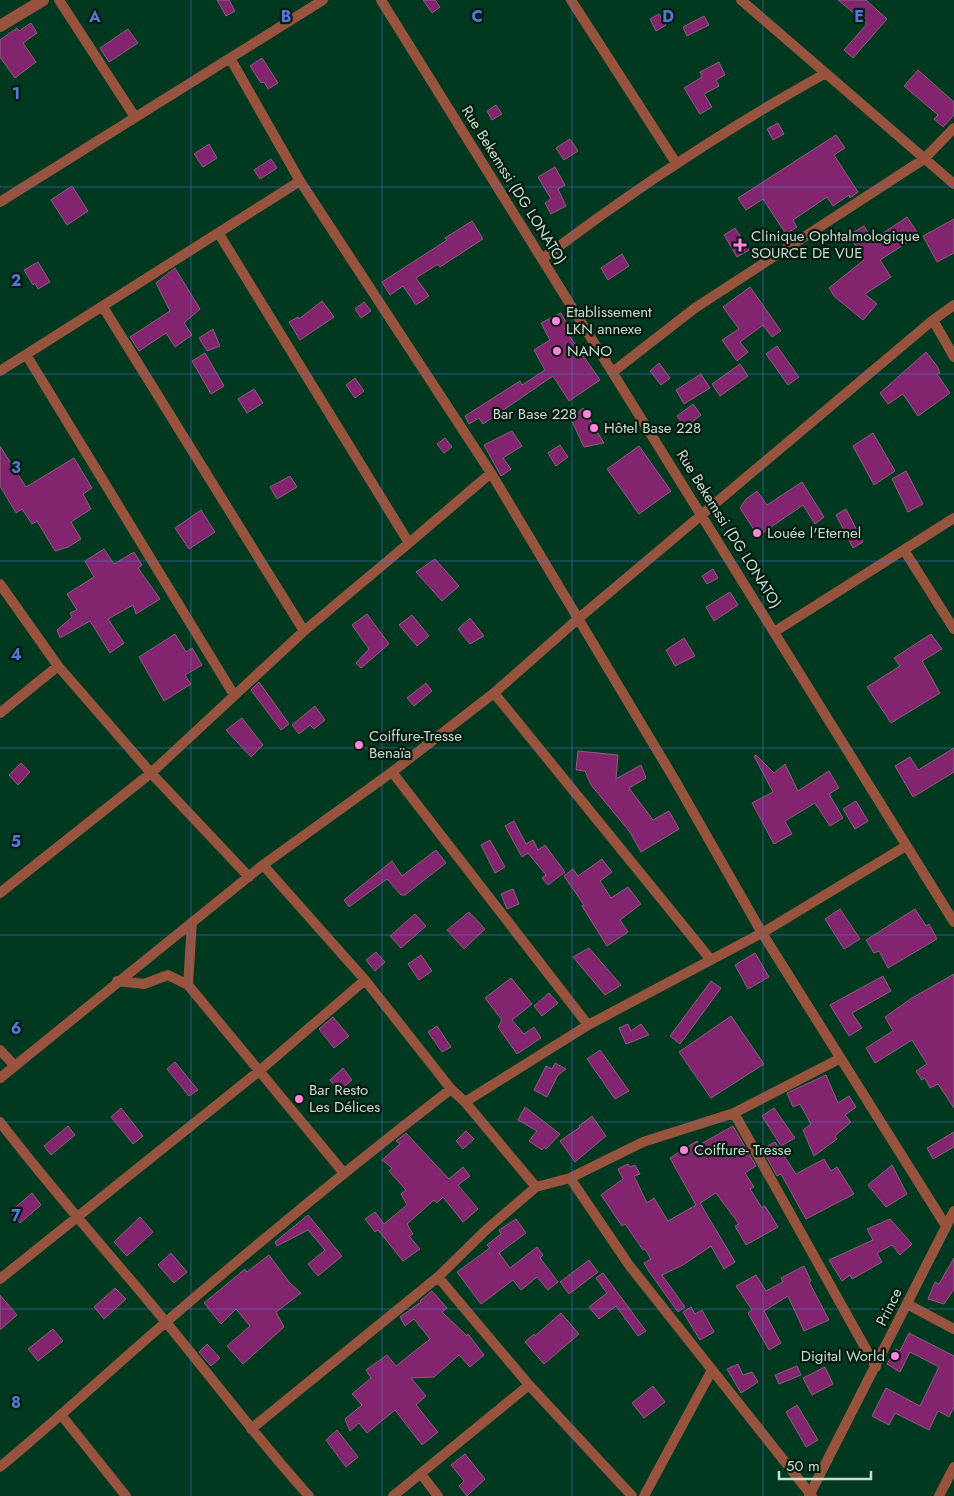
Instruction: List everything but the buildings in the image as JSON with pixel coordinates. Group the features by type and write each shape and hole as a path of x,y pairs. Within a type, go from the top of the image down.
{"street":[{"path":"0,26 42,0"},
{"path":"59,0 135,116"},
{"path":"0,202 323,0"},
{"name":"Rue Bekemssi (DG LONATO)","path":"381,0 614,371 954,922"},
{"path":"571,0 676,163"},
{"path":"741,0 954,184"},
{"path":"230,58 300,181 491,473 676,782 762,933 839,1059 946,1226"},
{"path":"542,258 676,163 738,123 826,73"},
{"path":"614,371 695,308 924,159 954,128"},
{"path":"0,371 27,356 300,181"},
{"path":"218,234 409,543"},
{"path":"0,1078 263,865 392,772 494,694 579,618 933,320 954,305"},
{"path":"103,307 304,632"},
{"path":"933,320 954,357"},
{"path":"27,356 234,695"},
{"path":"0,893 152,773 304,632 491,473"},
{"path":"774,632 954,518"},
{"path":"904,550 954,628"},
{"path":"0,584 58,666 152,773 249,876"},
{"path":"0,713 58,666"},
{"path":"494,694 711,960"},
{"path":"392,772 588,1025"},
{"path":"464,1102 588,1025 762,933 906,846"},
{"path":"263,865 365,980 451,1089 536,1187"},
{"path":"188,985 192,922"},
{"path":"117,982 144,984 168,975 188,985 258,1072 343,1172"},
{"path":"0,1279 258,1072 365,980"},
{"path":"0,1050 14,1065"},
{"path":"251,1429 438,1277 487,1229 536,1187 570,1178 643,1142 734,1113 839,1059"},
{"path":"0,1467 62,1416 166,1322 343,1172 451,1089"},
{"path":"734,1113 876,1367"},
{"path":"0,1122 166,1322 251,1429 309,1496"},
{"path":"570,1178 628,1265 810,1495"},
{"name":"Prince","path":"810,1495 954,1211"},
{"path":"438,1277 529,1385 632,1496"},
{"path":"908,1304 954,1329"},
{"path":"644,1496 712,1370"},
{"path":"393,1496 529,1385"},
{"path":"62,1416 126,1496"},
{"path":"939,1496 954,1467"},
{"path":"421,1474 438,1496"}],"place":[{"name":"Clinique Ophtalmologique SOURCE DE VUE","path":"740,245"},
{"name":"Etablissement LKN annexe","path":"556,321"},
{"name":"NANO","path":"557,351"},
{"name":"Bar Base 228","path":"587,414"},
{"name":"Hôtel Base 228","path":"594,428"},
{"name":"Louée l'Eternel","path":"757,533"},
{"name":"Coiffure-Tresse Benaïa","path":"359,745"},
{"name":"Bar Resto Les Délices","path":"299,1099"},
{"name":"Coiffure- Tresse","path":"684,1150"},
{"name":"Digital World","path":"895,1356"}]}
